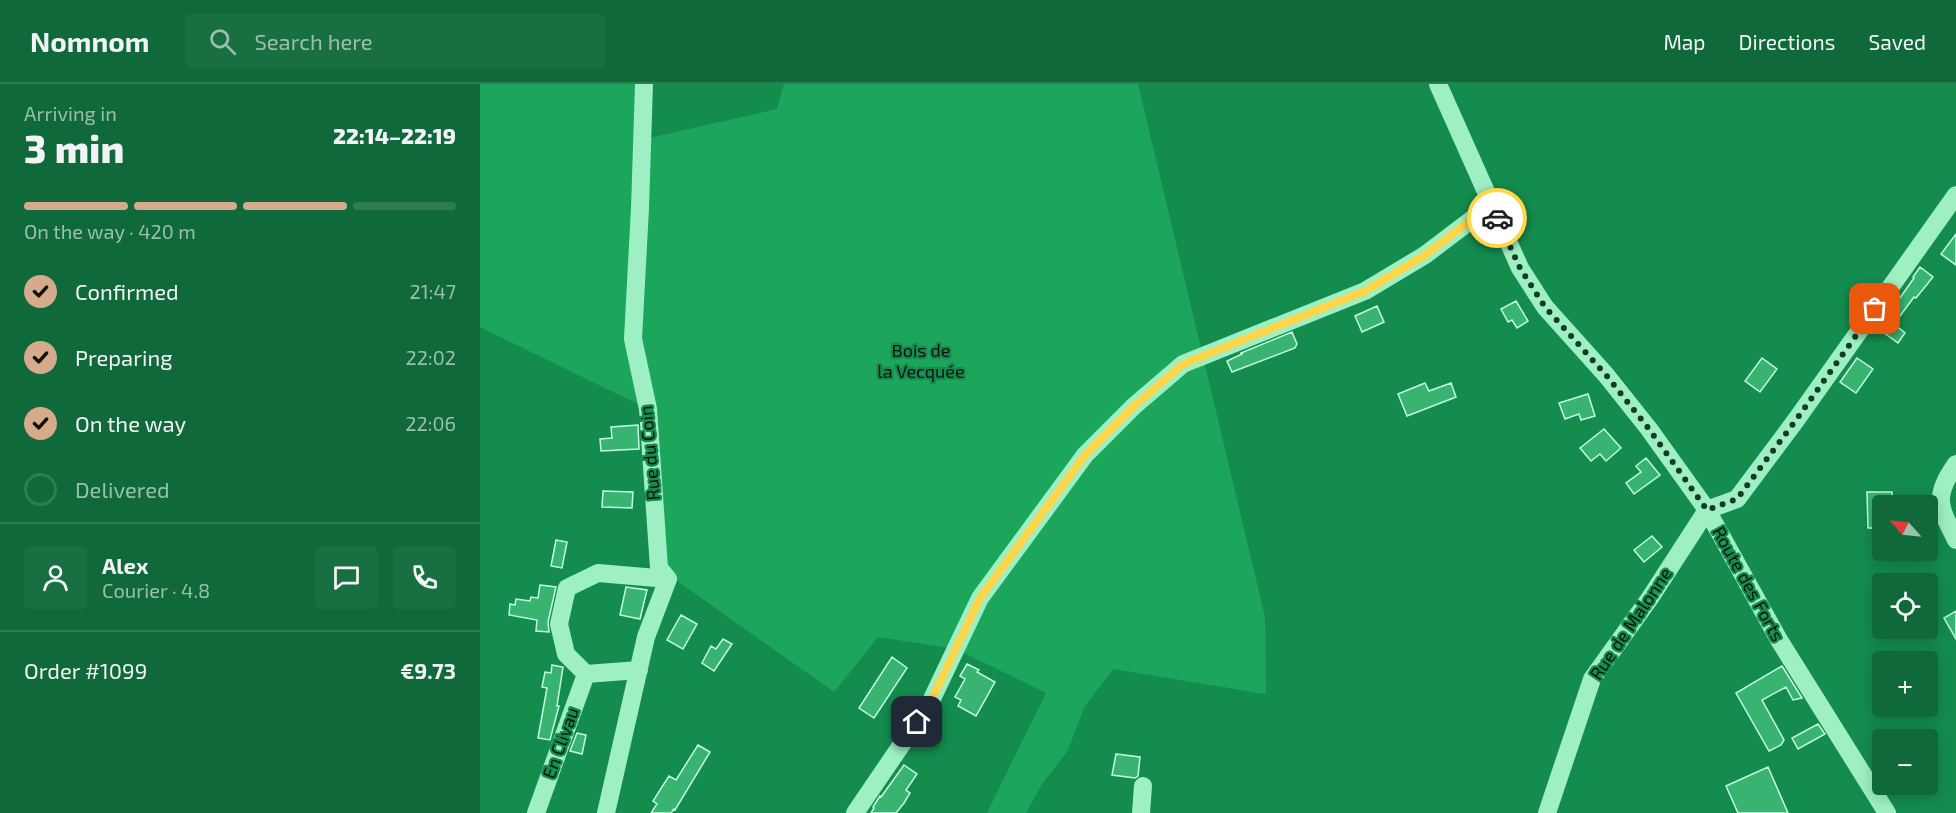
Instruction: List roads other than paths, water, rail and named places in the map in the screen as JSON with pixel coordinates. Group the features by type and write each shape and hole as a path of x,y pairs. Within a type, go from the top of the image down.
{"street":[{"name":"Rue du Coin","path":"644,84 633,339 648,409 659,568 668,579"},
{"name":"Route des Forts","path":"1438,84 1520,268 1545,307 1606,375 1649,429 1707,510 1779,640 1887,813"},
{"path":"1707,510 1737,499 1956,195"},
{"path":"855,813 930,703 980,598 1085,455 1134,406 1183,364 1365,291 1425,255 1491,205"},
{"path":"1956,464 1943,483 1940,508 1956,540"},
{"name":"Rue de Malonne","path":"1547,813 1592,679 1650,598 1707,510"},
{"path":"606,813 639,670 646,637 668,579 598,573 567,588 559,624 566,654 586,674 639,670"},
{"name":"En Clivau","path":"536,813 586,674"},
{"path":"1141,813 1143,786"}],"park label":[{"name":"Bois de la Vecquée","path":"921,361"}]}
